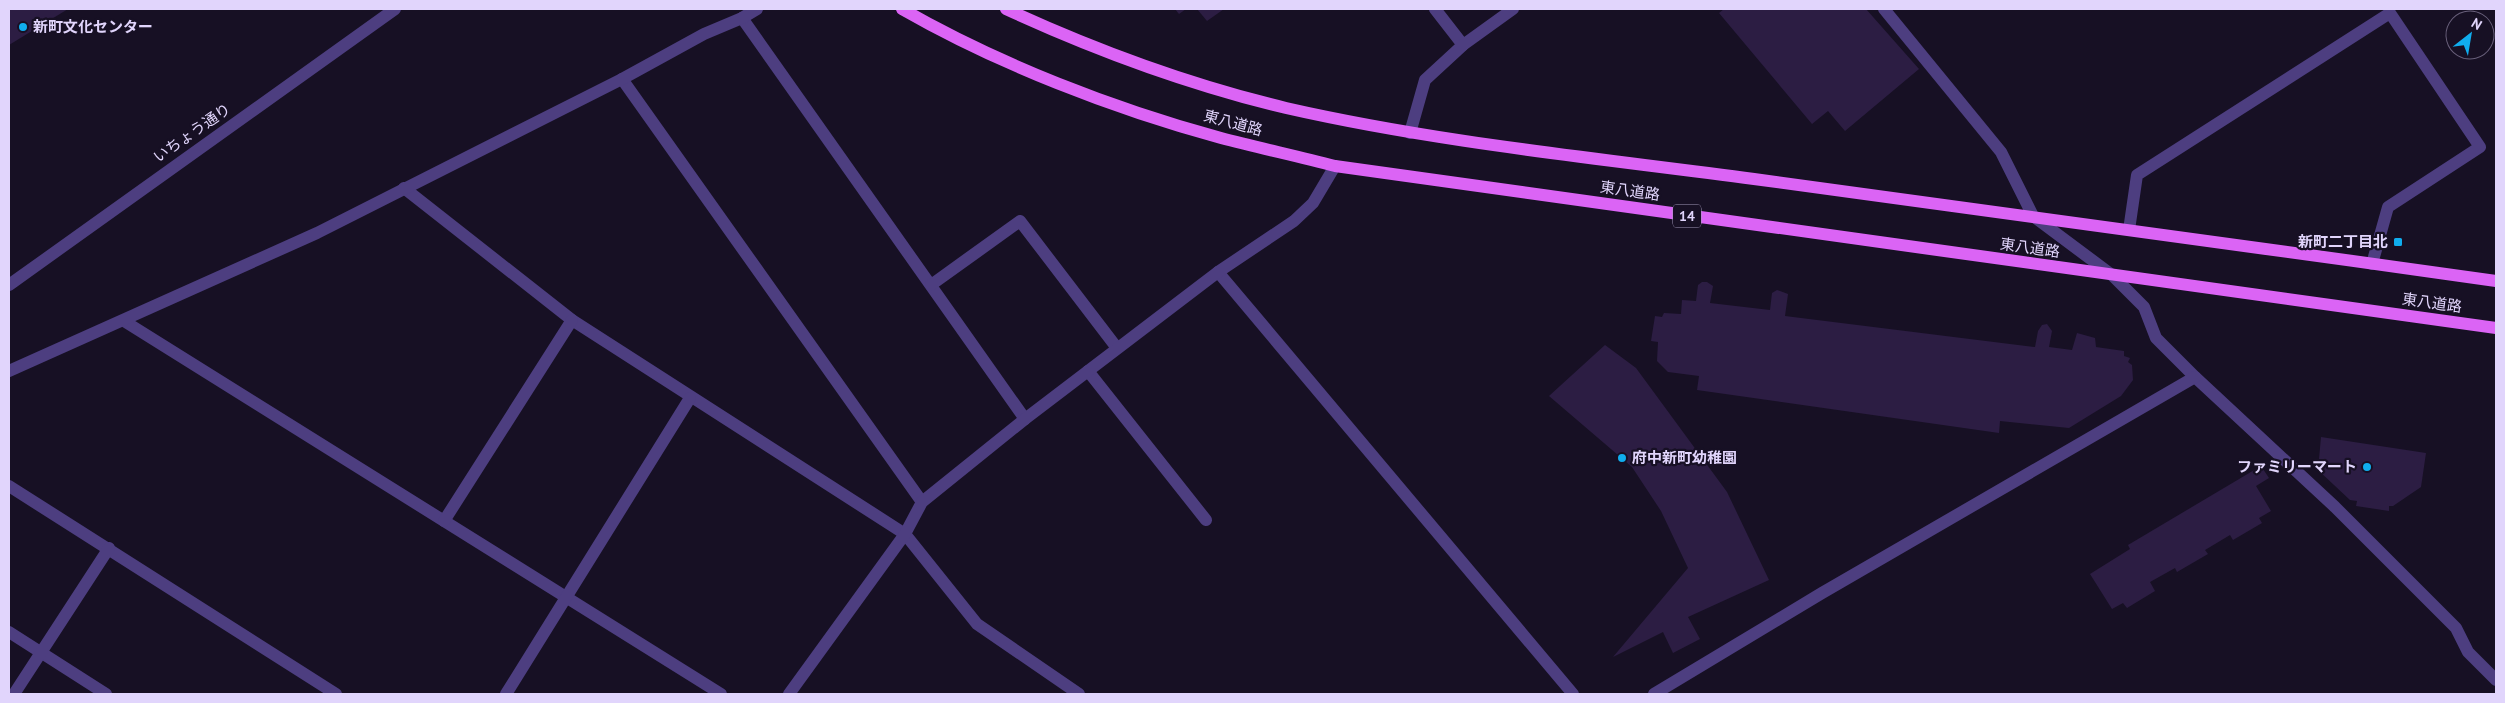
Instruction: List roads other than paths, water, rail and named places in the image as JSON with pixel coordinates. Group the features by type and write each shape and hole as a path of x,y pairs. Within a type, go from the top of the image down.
{"main road":[{"name":"東八道路","path":"902,9 987,52 1108,101 1220,138 1335,166 2496,328"},
{"name":"東八道路","path":"1006,9 1057,32 1131,61 1199,82 1283,107 1410,133 2033,216 2496,281"}],"street":[{"name":"いちょう通り","path":"9,285 395,9"},
{"path":"9,371 318,233 622,79 704,34 742,18 757,9"},
{"path":"1435,9 1463,44"},
{"path":"1410,133 1424,80 1463,44 1513,9"},
{"path":"1884,9 2000,152 2033,216 2112,275 2144,307 2156,338 2195,377 2335,507 2456,628 2468,652 2496,680"},
{"path":"2129,230 2137,175 2390,12 2480,147 2388,207 2372,264"},
{"path":"742,18 1025,418"},
{"path":"622,79 922,502"},
{"path":"789,694 905,534 922,502 1025,418 1088,370 1218,272 1294,221 1313,202 1335,166"},
{"path":"404,188 572,320 690,398 905,534 978,624 1079,694"},
{"path":"931,285 1020,221 1118,348"},
{"path":"1218,272 1573,694"},
{"path":"444,521 572,320"},
{"path":"124,321 721,694"},
{"path":"1088,370 1206,520"},
{"path":"1654,694 1822,593 2195,377"},
{"path":"506,694 690,398"},
{"path":"9,486 336,694"},
{"path":"14,694 109,548"},
{"path":"9,632 106,694"}],"place":[{"name":"新町文化センター","path":"23,27"},
{"name":"新町二丁目北","path":"2398,242"},
{"name":"府中新町幼稚園","path":"1622,458"},
{"name":"ファミリーマート","path":"2367,467"}]}
